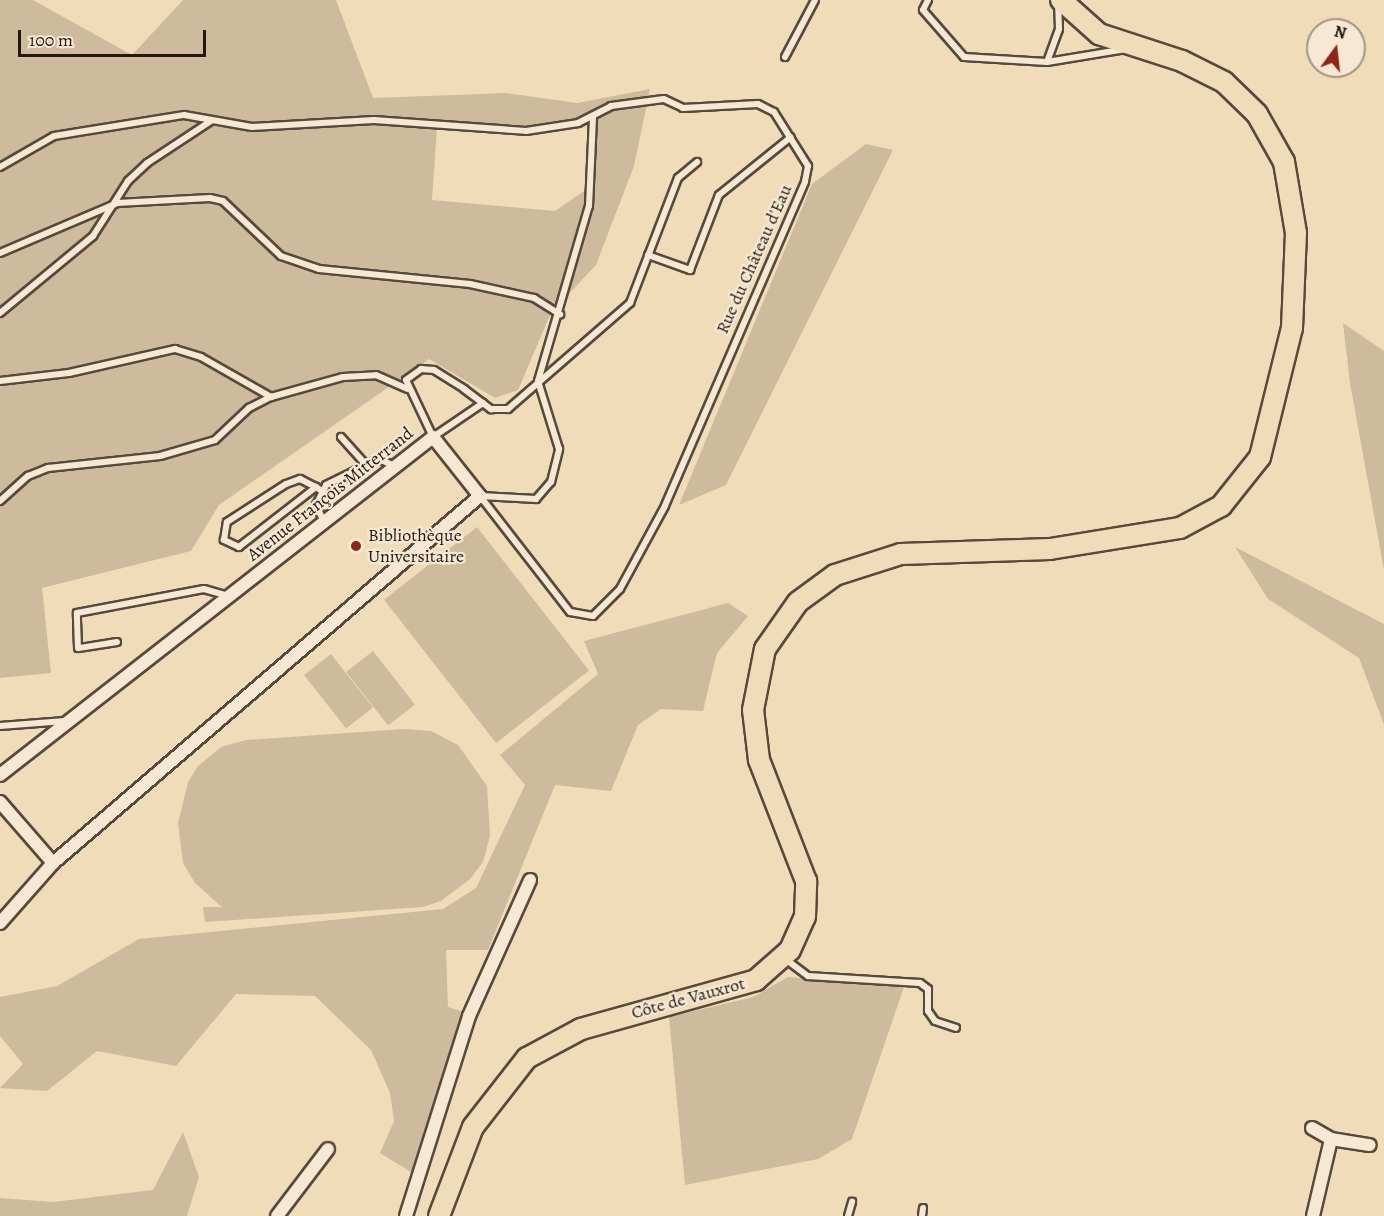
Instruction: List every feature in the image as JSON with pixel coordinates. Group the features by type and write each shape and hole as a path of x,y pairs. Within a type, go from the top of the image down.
{"main road":[{"path":"1059,0 1099,34 1135,48"},
{"name":"Côte de Vauxrot","path":"439,1216 473,1127 527,1058 581,1029 756,980 784,958 805,917 806,881 759,760 753,710 763,655 781,620 822,583 859,565 901,554 1050,549 1159,533 1210,514 1250,476 1271,423 1292,328 1296,233 1289,177 1264,124 1234,90 1182,61 1135,48"}],"street":[{"name":"Avenue François Mitterrand","path":"0,775 434,437 480,496"},
{"path":"0,923 52,863 480,496"},
{"path":"0,802 52,863"},
{"path":"406,1216 469,1016 530,880"},
{"path":"1312,1128 1331,1139 1370,1145"},
{"path":"1313,1216 1331,1139"},
{"path":"277,1216 328,1149"}],"lane":[{"path":"785,57 815,0"},
{"path":"928,0 923,10 964,57 1047,62 1135,48"},
{"path":"1047,62 1059,29 1059,0"},
{"name":"Rue du Château d'Eau","path":"0,167 54,135 184,115 252,127 441,121 526,131 593,118 611,106 664,99 683,108 758,104 774,112 808,166 805,182 665,506 606,606 593,616 570,612 480,496"},
{"path":"480,496 536,499 551,482 558,449 538,381 560,314 590,206 593,118"},
{"path":"0,313 93,236 117,203 128,181 147,163 211,121"},
{"path":"648,255 690,270 719,195 791,137"},
{"path":"407,389 411,374 434,370 483,403 508,409 630,303 678,178 697,162"},
{"path":"0,253 117,203 217,199 282,256 319,270 470,284 534,298 560,314"},
{"path":"0,381 69,373 175,349 201,357 271,397"},
{"path":"0,501 28,476 48,468 160,456 215,440 249,408 271,397 343,376 375,375 407,389 434,437 483,403"},
{"path":"340,437 365,464"},
{"path":"319,489 300,479 286,484 227,522 224,540 239,547 319,489 365,464 379,459 395,467"},
{"path":"319,489 316,505 324,522"},
{"path":"117,642 78,648 77,613 204,589 228,597"},
{"path":"0,726 69,721"},
{"path":"784,958 808,976 920,983 928,989 928,1011 935,1021 956,1028"},
{"path":"848,1216 852,1202"},
{"path":"922,1216 923,1208"}],"shaded area":[{"path":"0,0 33,0 132,55 183,0 336,0 373,98 506,93 577,103 650,89 634,166 596,265 551,313 518,390 495,398 429,359 219,505 191,551 42,588 51,673 0,678","holes":["588,124 596,138 587,189 555,211 432,200 437,128"]},
{"path":"866,144 893,150 726,485 679,505 812,184"},
{"path":"1343,323 1384,351 1384,570 1350,383"},
{"path":"477,527 589,670 496,743 384,600"},
{"path":"1235,547 1384,624 1384,725 1359,658 1268,599"},
{"path":"728,603 748,616 717,653 703,711 661,709 638,725 611,791 555,785 488,950 446,950 448,1007 464,1012 414,1174 380,1153 394,1121 390,1093 371,1050 315,996 236,994 176,1066 97,1051 47,1091 0,1088 23,1064 0,1036 0,997 57,986 139,939 443,909 476,888 525,785 500,755 598,674 584,641"},
{"path":"373,651 415,705 388,726 346,672"},
{"path":"331,654 373,708 346,729 304,675"},
{"path":"404,729 431,731 458,745 487,786 490,836 483,862 470,879 441,901 423,907 205,922 203,907 222,907 195,883 183,863 178,823 188,782 198,766 221,747 246,740"},
{"path":"788,977 904,987 852,1139 818,1159 685,1185 669,1017 753,997"},
{"path":"183,1132 199,1177 187,1216 0,1216 0,1198 53,1202 153,1190"}],"place":[{"name":"Bibliothèque Universitaire","path":"356,546"}]}
